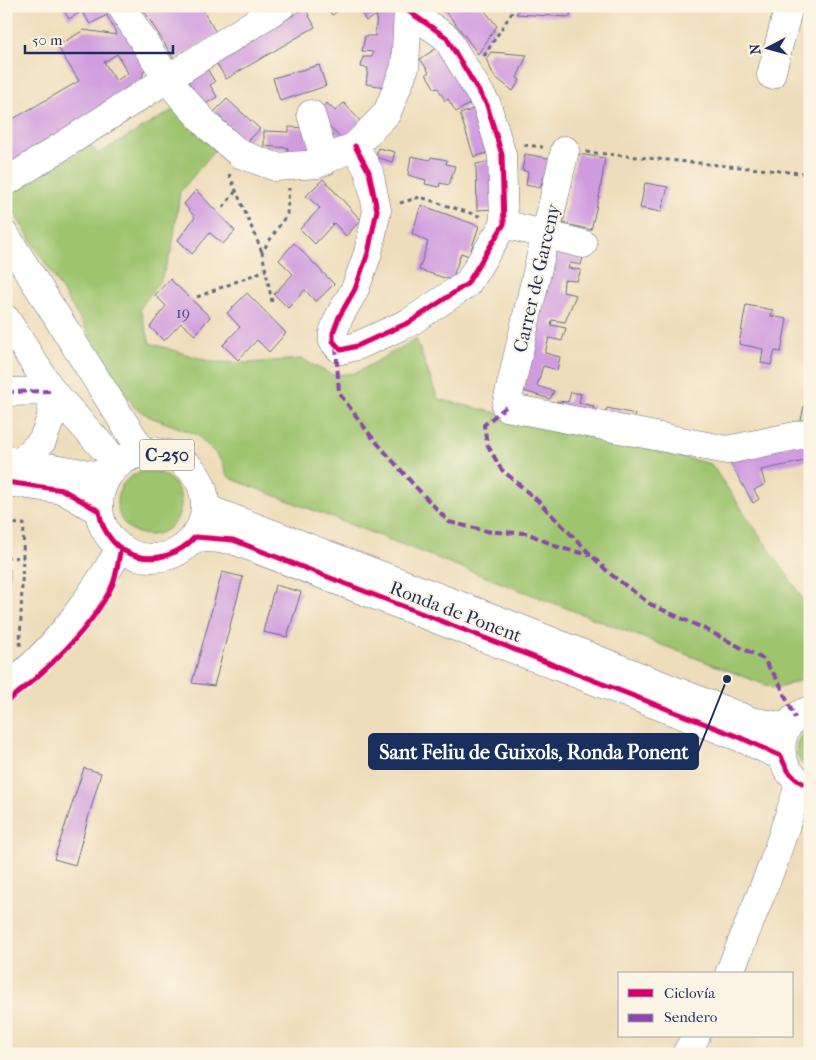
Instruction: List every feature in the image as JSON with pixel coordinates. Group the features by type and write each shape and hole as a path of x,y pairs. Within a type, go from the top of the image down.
{"street":[{"path":"121,6 167,78 210,128 240,154 276,167 317,164 325,161 355,146 387,113 405,67 408,8"},
{"path":"6,182 281,6"},
{"path":"771,75 789,6"},
{"path":"355,146 369,172 378,210 365,262 355,288 339,317 333,333 336,346 341,350 347,350 410,322 467,284 504,224 502,155 487,105 446,37 408,8"},
{"path":"311,114 325,161"},
{"name":"Carrer de Garceny","path":"565,150 506,407 727,450 810,433"},
{"path":"504,224 583,244"},
{"path":"6,236 143,453"},
{"path":"6,319 52,391 113,471"},
{"path":"6,392 52,391"},
{"path":"12,468 42,440 51,418 52,391"},
{"name":"C-250","path":"113,471 130,457 151,452 166,455 187,466 200,485 204,508 202,523 195,537"},
{"path":"12,468 113,471"},
{"path":"12,468 63,490 99,511"},
{"path":"113,471 100,493 99,511 104,529 121,548 137,556 165,557 182,549 195,537"},
{"path":"204,508 515,627 751,721 786,727"},
{"name":"Ronda de Ponent","path":"195,537 233,540 739,737 781,756"},
{"path":"12,683 54,643 89,596 121,548"},
{"path":"730,972 805,784 788,771 781,756 781,741 786,727 800,714 810,710"},
{"path":"686,1054 695,1038"}],"path":[{"path":"470,78 516,6"},
{"path":"498,143 810,174"},
{"path":"262,252 287,214 289,183 276,167"},
{"path":"229,173 262,252 272,302"},
{"path":"223,207 236,191"},
{"path":"378,210 420,197 504,224"},
{"path":"197,297 266,270"},
{"path":"6,523 24,524 23,558 12,683"},
{"path":"6,557 23,558"}],"green space":[{"path":"178,107 215,150 180,192 172,249 161,279 140,309 150,343 212,362 248,363 302,359 332,375 356,373 416,339 438,399 711,464 810,609 810,677 776,689 232,479 226,474 223,464 215,453 196,434 150,417 134,407 13,211 11,204 13,193 91,145 98,154"},
{"path":"143,471 155,471 172,480 179,491 181,503 179,515 172,526 155,535 143,535 131,530 122,521 117,509 117,497 122,485 131,476"},
{"path":"810,728 810,771 800,761 796,750 799,738"}],"building":[{"path":"61,6 111,6 147,62 141,80 6,168 6,123 79,81 57,46 84,30 117,35 107,15 90,24 82,11 69,19","holes":["117,54 128,73 116,81 104,62"]},
{"path":"141,6 200,6 217,34 174,59"},
{"path":"326,6 340,6 341,9 332,15"},
{"path":"357,6 398,6 391,88 366,84 368,68 361,67 363,57 372,57 373,52 362,51 365,36 375,36 377,15 366,21"},
{"path":"440,6 481,6 497,26 478,54 456,24"},
{"path":"521,6 571,6 570,17 516,14"},
{"path":"305,8 315,27 226,79 216,62"},
{"path":"440,46 476,100 456,112 448,99 445,101 438,88 435,89 426,74 429,72 420,59"},
{"path":"491,52 527,55 517,78 520,80 513,91 494,76 486,59"},
{"path":"319,65 326,86 280,101 273,78"},
{"path":"206,67 215,82 210,85 217,97 202,106 187,80"},
{"path":"227,99 260,129 247,142 214,112"},
{"path":"327,103 335,111 344,103 361,122 342,140 321,118 320,109"},
{"path":"478,107 493,151 474,157 460,114"},
{"path":"289,127 306,128 310,156 288,155 288,148 264,146 264,131 289,132"},
{"path":"378,148 395,152 392,162 376,157"},
{"path":"525,154 553,159 550,177 544,176 540,188 526,185 528,172 522,170"},
{"path":"577,154 605,158 600,192 591,230 563,223"},
{"path":"411,156 430,160 431,157 447,160 446,164 455,166 449,185 440,183 439,187 425,184 426,180 408,175"},
{"path":"494,161 497,209 477,210 476,164"},
{"path":"323,179 361,220 346,236 334,223 315,244 300,229 320,208 306,196"},
{"path":"645,183 668,187 661,212 640,208"},
{"path":"196,190 235,231 223,244 210,233 192,254 178,240 195,217 184,204"},
{"path":"421,205 479,226 469,256 461,253 452,280 419,270 428,242 412,234"},
{"path":"294,243 334,284 316,302 305,290 288,308 274,294 293,274 279,260"},
{"path":"557,246 584,253 581,265 570,263 568,268 581,270 577,281 564,280 563,292 576,295 565,322 552,320 551,325 566,328 562,341 549,338 545,353 560,357 557,370 543,366 537,386 554,391 550,399 520,390"},
{"path":"170,279 210,317 195,335 181,323 164,341 150,327 166,306 155,295"},
{"path":"247,293 286,333 269,352 257,340 238,360 223,345 240,327 227,313"},
{"path":"746,305 773,310 771,316 787,319 781,352 775,351 771,365 761,363 763,349 739,344"},
{"path":"571,392 581,394 579,403 594,406 591,416 556,410 557,401 568,402"},
{"path":"804,406 810,408 810,424 800,425"},
{"path":"607,408 635,414 632,424 604,417"},
{"path":"810,440 810,460 761,470 765,484 754,490 759,499 753,503 728,459"},
{"path":"6,569 10,569 9,646 6,648"},
{"path":"222,572 243,577 214,686 192,683"},
{"path":"275,585 301,592 287,637 263,632"},
{"path":"84,768 101,773 75,865 54,859"}],"marked path":[{"path":"336,346 339,393 371,436 449,522 491,532 527,533 560,548 591,555"},
{"path":"6,392 52,391"},
{"path":"506,407 484,425 487,444 501,469 538,501 609,573 650,604 707,630 763,659 778,680 795,718"}],"cycle path":[{"path":"355,146 369,172 377,210 368,253 355,289 339,317 333,333 333,341 341,350 357,346 410,322 467,284 504,224 502,155 487,105 446,37 408,11"},
{"path":"6,482 63,490 99,511 104,528 113,541 124,551 138,556 152,558 167,555 182,548 195,537 233,540 739,737 781,756 792,775 800,782 810,786"},
{"path":"6,702 51,665 92,618 112,586 121,548"}],"place":[{"name":"Sant Feliu de Guixols, Ronda Ponent","path":"727,679"}]}
